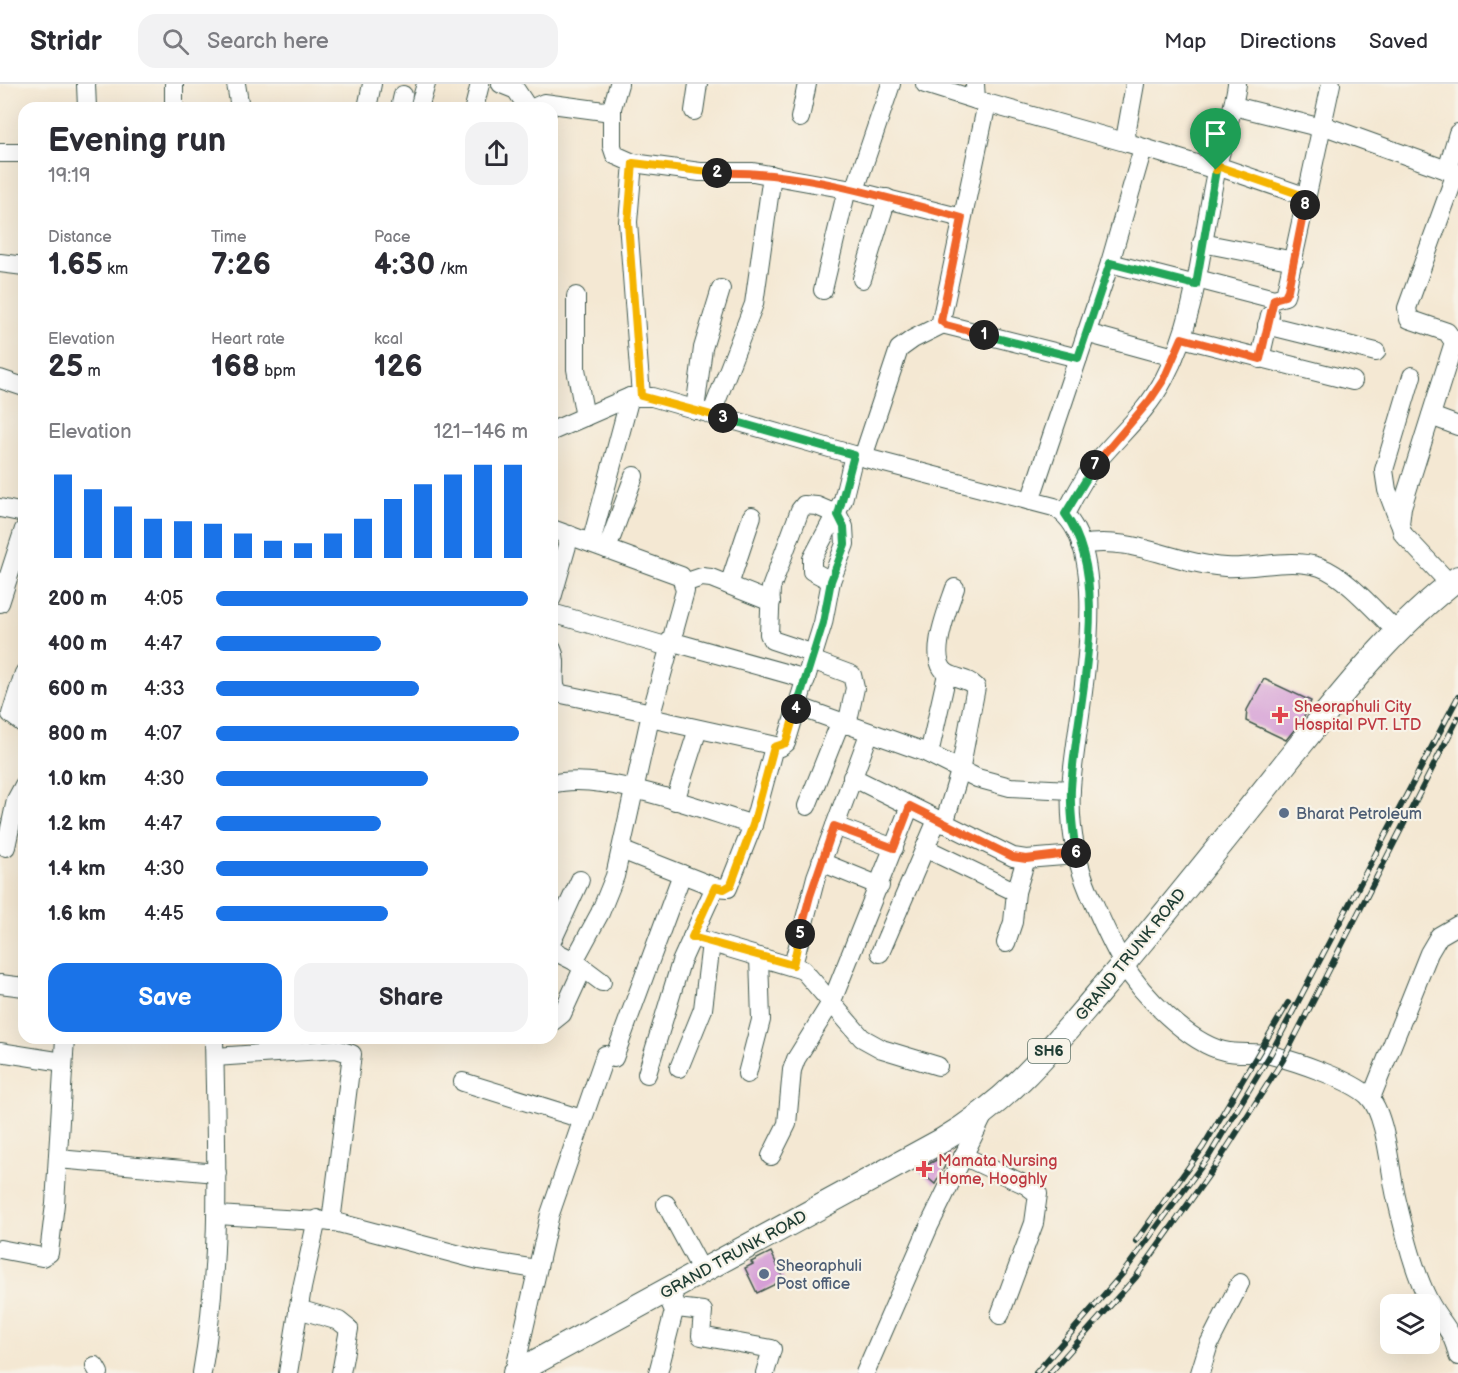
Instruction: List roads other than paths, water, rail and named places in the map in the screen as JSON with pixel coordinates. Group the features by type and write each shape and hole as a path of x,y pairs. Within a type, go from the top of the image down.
{"main road":[{"name":"GRAND TRUNK ROAD","path":"515,1373 931,1146 984,1114 1023,1081 1123,964 1334,704 1397,632 1454,580"}],"street":[{"path":"86,84 87,102"},
{"path":"174,84 174,102"},
{"path":"237,84 239,102"},
{"path":"368,102 372,84"},
{"path":"421,102 426,84"},
{"path":"476,102 480,84"},
{"path":"501,84 516,90 524,102"},
{"path":"619,84 612,108 612,146 615,155 633,163 700,172 753,172 772,175 851,189 962,218"},
{"path":"694,111 698,84"},
{"path":"800,118 807,84"},
{"path":"823,290 851,189 891,84"},
{"path":"925,84 979,96 1135,146 1217,168 1307,197"},
{"path":"1030,501 1110,263 1135,146 1126,134 1136,84"},
{"path":"1065,514 1096,464 1150,400 1182,338 1197,282 1217,168 1234,106 1237,84"},
{"path":"1110,263 1274,299 1285,296 1330,84"},
{"path":"943,324 941,318 962,218 979,96"},
{"path":"558,105 604,111 612,108"},
{"path":"1234,106 1322,126 1454,172"},
{"path":"1400,524 1402,507 1454,342 1447,332 1409,319 1407,308 1454,172 1458,133"},
{"path":"0,153 18,153"},
{"path":"599,546 635,396 628,222 633,163"},
{"path":"703,412 754,304 772,175"},
{"path":"862,279 887,198"},
{"path":"1203,243 1294,261"},
{"path":"0,263 18,265"},
{"path":"703,412 701,355 721,289"},
{"path":"576,296 576,369 585,417"},
{"path":"1260,359 1274,299"},
{"path":"831,581 812,571 812,559 838,515 899,350 913,339 943,324 1078,358"},
{"path":"1267,326 1376,352"},
{"path":"1086,333 1173,357"},
{"path":"1182,338 1353,381"},
{"path":"1412,376 1384,470 1387,490 1403,534 1454,580"},
{"path":"0,379 18,385"},
{"path":"558,428 635,396 703,412 1053,507 1065,514 1075,526 1088,572 1090,614 1071,790 1076,855 1088,890 1123,964 1165,1014 1183,1030 1223,1051 1270,1055 1345,1081 1371,1098 1388,1146 1395,1196 1422,1284 1438,1316 1453,1326 1458,1356"},
{"path":"1431,416 1458,426"},
{"path":"599,546 634,476"},
{"path":"558,693 774,747 786,743 813,657 831,581 845,544 844,527 838,515 810,504 804,505 800,510 774,580 771,602 769,634 772,640 813,657 852,675 855,688 843,724 807,806"},
{"path":"0,508 18,512"},
{"path":"729,585 752,516"},
{"path":"558,531 681,576 685,591 651,716 609,894 578,964 562,1014 558,1017"},
{"path":"558,577 570,535"},
{"path":"1081,545 1116,542 1227,567 1295,562 1322,567 1350,587 1397,632"},
{"path":"0,603 18,548"},
{"path":"684,583 702,577 771,602"},
{"path":"880,953 925,848 940,822 960,771 976,687 966,680 947,674 939,661 938,648 955,588"},
{"path":"558,615 806,679"},
{"path":"929,754 947,674"},
{"path":"18,692 11,714 18,719"},
{"path":"796,710 805,709 929,754 960,771 1010,787 1071,790"},
{"path":"675,801 698,729"},
{"path":"793,965 821,862 869,734"},
{"path":"621,850 715,887 724,889 731,885 753,825 774,747"},
{"path":"852,777 1013,857 1026,859 1076,855"},
{"path":"558,783 577,781 634,789 753,825"},
{"path":"10,848 18,796"},
{"path":"771,1156 783,1136 790,1113 790,1083 796,1059 832,1001 880,886 910,806"},
{"path":"834,826 894,848"},
{"path":"925,848 1016,892"},
{"path":"1006,943 1013,922 1016,892 1026,859"},
{"path":"821,862 880,886"},
{"path":"515,1373 536,1269 550,1214 605,1055 614,1058 682,874"},
{"path":"558,928 580,880"},
{"path":"647,1074 675,978 715,887"},
{"path":"1371,1098 1429,953 1439,936 1457,928"},
{"path":"692,937 793,965 811,976 862,1038 872,1045 938,1066"},
{"path":"679,1068 703,1009 711,943"},
{"path":"558,954 578,964 602,982"},
{"path":"747,1074 761,1020 759,957"},
{"path":"0,984 18,986"},
{"path":"0,1249 42,1257 49,1252 58,1159 64,1044"},
{"path":"202,1373 214,1296 217,1215 214,1044"},
{"path":"215,1057 336,1049 352,1054 324,1220 298,1309 288,1373"},
{"path":"0,1052 63,1062"},
{"path":"463,1082 582,1119"},
{"path":"865,1373 930,1224 984,1114"},
{"path":"963,1156 1026,1185 1038,1194 1030,1236 1000,1315"},
{"path":"58,1159 217,1173"},
{"path":"666,1204 702,1271"},
{"path":"217,1215 324,1220 479,1260 536,1269"},
{"path":"1200,1373 1209,1344 1240,1284"},
{"path":"658,1373 674,1311 668,1289"},
{"path":"668,1289 677,1308 703,1311 701,1336 772,1349 765,1373"},
{"path":"298,1309 339,1321 349,1329 340,1373"}],"railway":[{"path":"1036,1373 1123,1273 1209,1156 1270,1055 1458,697"},
{"path":"1050,1373 1136,1277 1218,1162 1283,1060 1458,718"},
{"path":"1136,1241 1203,1147 1288,1003"}],"place":[{"name":"Sheoraphuli City Hospital PVT. LTD","path":"1280,715"},
{"name":"Bharat Petroleum","path":"1284,813"},
{"name":"Mamata Nursing Home, Hooghly","path":"924,1169"},
{"name":"Sheoraphuli Post office","path":"764,1274"}]}
